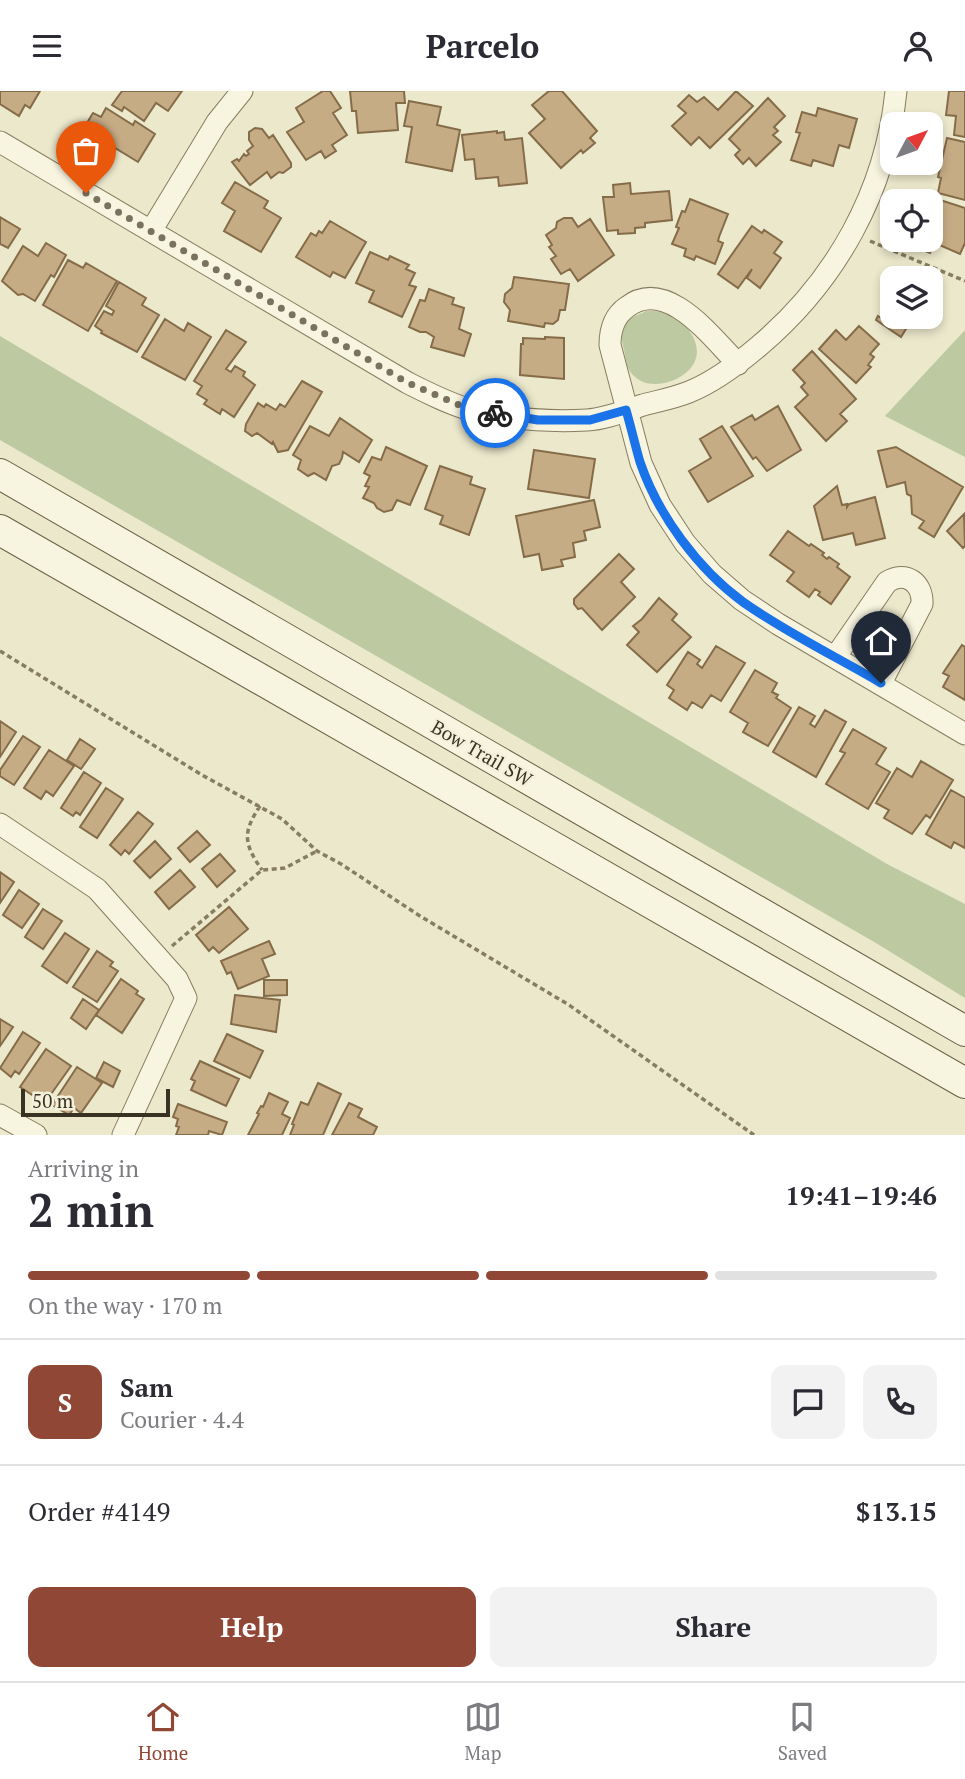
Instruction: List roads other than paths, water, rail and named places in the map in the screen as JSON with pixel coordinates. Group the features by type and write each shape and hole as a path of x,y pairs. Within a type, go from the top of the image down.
{"main road":[{"name":"Bow Trail SW","path":"0,474 965,1031"},
{"path":"0,530 965,1083"}],"street":[{"path":"151,231 218,122 242,91"},
{"path":"0,142 408,383 441,399 471,410 538,420 590,420 691,391 738,364 782,327 803,305 835,261 865,208 890,131 896,91"},
{"path":"738,364 678,306 660,298 641,299 617,316 610,335 610,345 641,463 660,505 685,543 712,574 741,600 965,734"},
{"path":"836,656 882,586 892,579 910,579 920,590 922,604 881,683"},
{"path":"0,824 97,889 177,979 186,998 123,1135"},
{"path":"0,1115 36,1135"}]}
